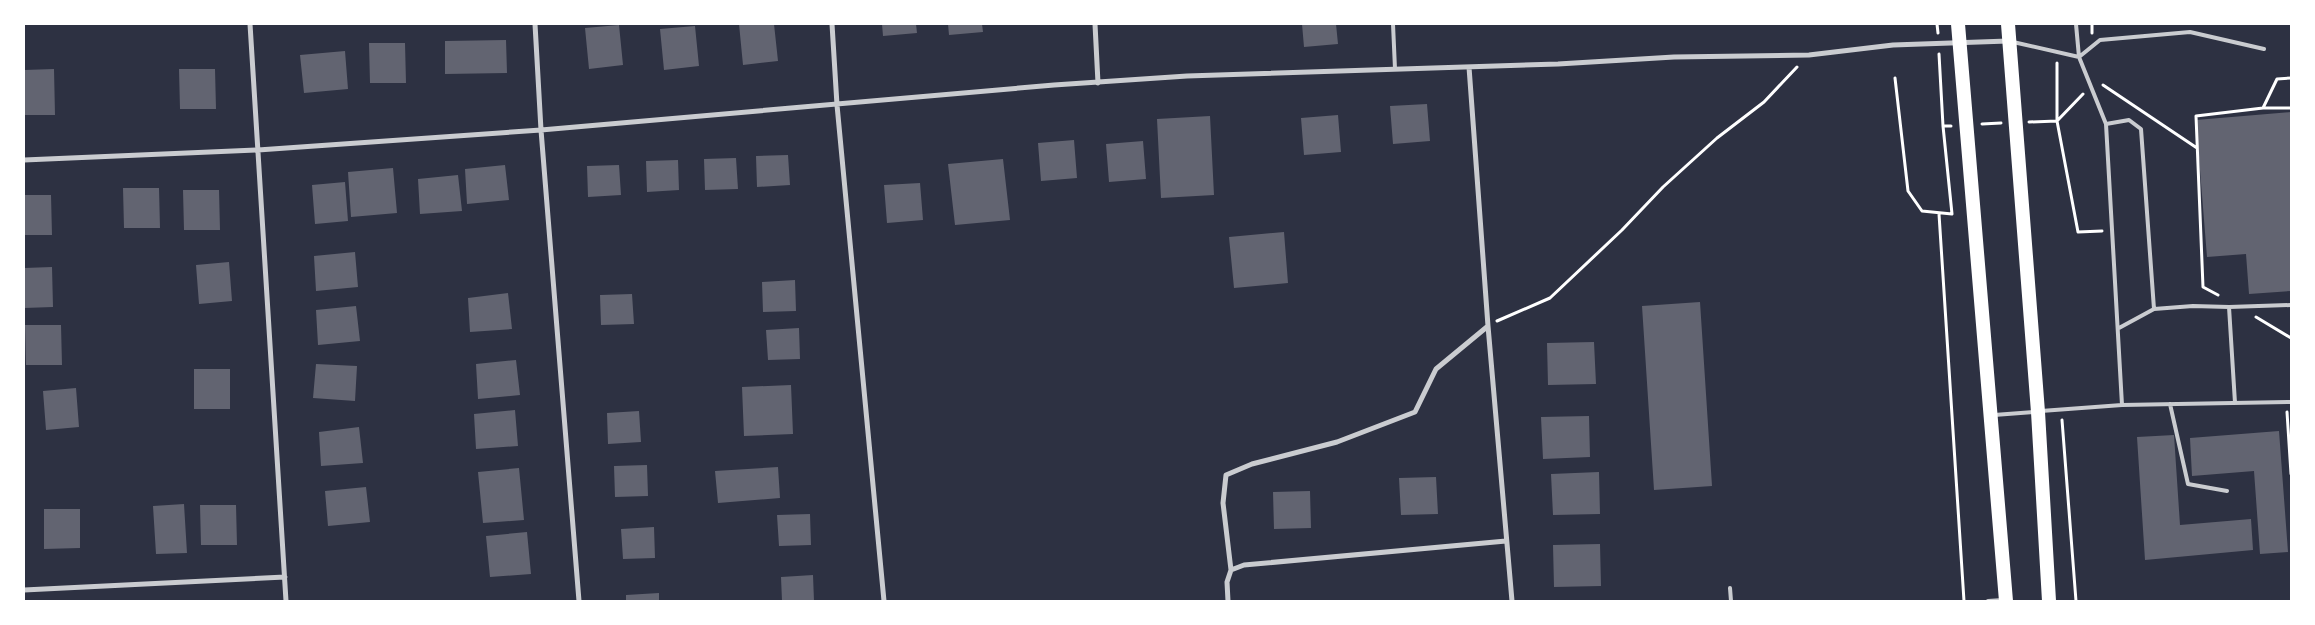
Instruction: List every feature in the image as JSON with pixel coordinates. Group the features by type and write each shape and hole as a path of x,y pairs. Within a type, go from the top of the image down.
{"highway":[{"path":"1958,24 1958,44 2006,600"},
{"path":"2008,24 2038,412 2049,601"}],"street":[{"path":"250,24 286,601"},
{"path":"535,24 540,130 579,601"},
{"path":"832,24 884,601"},
{"path":"1095,24 1098,84"},
{"path":"24,160 258,150 540,130 1054,85 1098,84 1187,76 1558,64 1674,57 1810,55 1893,45 2009,41"},
{"path":"1470,67 1488,326 1512,601"},
{"path":"1228,601 1227,582 1232,570 1223,503 1226,475 1252,464 1337,442 1415,412 1436,369 1488,326"},
{"path":"1232,570 1244,565 1506,541"},
{"path":"24,590 285,577"}],"lane":[{"path":"1392,24 1395,69"},
{"path":"2076,24 2079,57 2106,124 2122,405"},
{"path":"2079,57 2100,40 2190,32 2264,49"},
{"path":"2009,41 2079,57"},
{"path":"2106,124 2129,120 2141,129 2154,309"},
{"path":"2119,328 2154,309 2192,306 2291,305"},
{"path":"2229,307 2235,403"},
{"path":"1989,415 2122,405 2289,402"},
{"path":"2170,404 2188,484 2227,491"},
{"path":"1730,588 1731,601"},
{"path":"1988,601 2006,600"}],"path":[{"path":"1937,24 1943,126"},
{"path":"2092,24 2093,46"},
{"path":"1488,326 1550,298 1622,230 1663,187 1717,138 1764,102 1810,55"},
{"path":"1895,78 1908,191 1922,211 1952,214 1952,205"},
{"path":"2263,108 2276,79 2291,78"},
{"path":"2113,231 2078,232 2058,121 2096,81 2197,148"},
{"path":"2199,199 2196,116 2263,108 2291,108"},
{"path":"1938,214 1964,601"},
{"path":"2239,307 2291,338"},
{"path":"2289,402 2291,474"},
{"path":"2061,410 2076,601"}],"building":[{"path":"739,24 774,24 778,61 743,65"},
{"path":"882,24 916,24 917,33 883,36"},
{"path":"948,24 982,24 983,32 949,35"},
{"path":"1302,24 1336,24 1338,44 1304,47"},
{"path":"619,25 623,65 589,69 585,28"},
{"path":"695,26 699,66 664,70 660,29"},
{"path":"506,40 507,73 445,74 445,41"},
{"path":"369,43 405,43 406,83 370,83"},
{"path":"345,51 348,89 304,93 300,55"},
{"path":"54,69 55,115 24,115 24,70"},
{"path":"179,69 215,69 216,109 180,109"},
{"path":"1427,104 1430,141 1393,144 1390,106"},
{"path":"2291,112 2291,291 2249,294 2246,254 2207,257 2196,120"},
{"path":"1338,115 1341,152 1304,155 1301,118"},
{"path":"1210,116 1214,195 1161,198 1157,119"},
{"path":"1074,140 1077,178 1041,181 1038,143"},
{"path":"1143,141 1146,179 1109,182 1106,144"},
{"path":"788,155 790,185 757,187 756,156"},
{"path":"736,158 738,189 705,190 704,159"},
{"path":"1003,159 1010,220 955,225 948,164"},
{"path":"678,160 679,190 647,192 646,161"},
{"path":"505,165 509,200 467,204 465,169"},
{"path":"619,165 621,195 588,197 587,166"},
{"path":"393,168 397,213 351,217 348,172"},
{"path":"458,175 462,211 420,214 418,179"},
{"path":"345,182 348,221 315,224 312,185"},
{"path":"920,183 923,220 887,223 884,185"},
{"path":"123,188 159,188 160,228 124,228"},
{"path":"183,190 219,190 220,230 184,230"},
{"path":"24,195 51,195 52,235 24,235"},
{"path":"1284,232 1288,283 1234,288 1229,237"},
{"path":"355,252 358,287 316,291 314,256"},
{"path":"229,262 232,301 199,304 196,265"},
{"path":"52,267 53,307 24,308 24,268"},
{"path":"795,280 796,311 763,312 762,282"},
{"path":"508,293 512,329 470,332 468,298"},
{"path":"632,294 634,324 601,325 600,295"},
{"path":"1700,302 1712,486 1654,490 1642,306"},
{"path":"356,306 360,341 318,345 316,310"},
{"path":"25,325 61,325 62,365 26,365"},
{"path":"799,328 800,359 768,360 766,330"},
{"path":"1594,342 1596,384 1548,385 1547,343"},
{"path":"516,360 520,395 478,399 476,364"},
{"path":"316,364 357,366 355,401 313,398"},
{"path":"194,369 230,369 230,409 194,409"},
{"path":"791,385 793,434 744,436 742,387"},
{"path":"76,388 79,427 46,430 43,391"},
{"path":"515,410 518,446 476,449 474,414"},
{"path":"639,411 641,442 608,444 607,413"},
{"path":"1589,416 1590,457 1543,459 1541,417"},
{"path":"359,427 363,463 321,466 319,432"},
{"path":"2279,431 2288,552 2260,554 2254,471 2192,476 2190,438"},
{"path":"2174,435 2180,525 2251,519 2253,550 2145,560 2137,437"},
{"path":"647,465 648,496 615,497 614,466"},
{"path":"778,467 780,498 718,503 715,471"},
{"path":"519,468 524,520 483,523 478,472"},
{"path":"1599,472 1600,514 1553,515 1551,474"},
{"path":"1436,477 1438,514 1401,515 1399,478"},
{"path":"366,487 370,522 328,526 325,491"},
{"path":"1310,491 1311,528 1274,529 1273,492"},
{"path":"184,504 187,553 156,554 153,506"},
{"path":"200,505 236,505 237,545 201,545"},
{"path":"44,509 80,509 80,548 44,549"},
{"path":"810,514 811,545 779,546 777,515"},
{"path":"654,527 655,558 623,559 621,529"},
{"path":"527,532 531,574 490,577 486,536"},
{"path":"1600,544 1601,586 1554,587 1553,545"},
{"path":"813,575 814,601 782,601 781,577"},
{"path":"659,593 659,601 626,601 626,595"}]}
